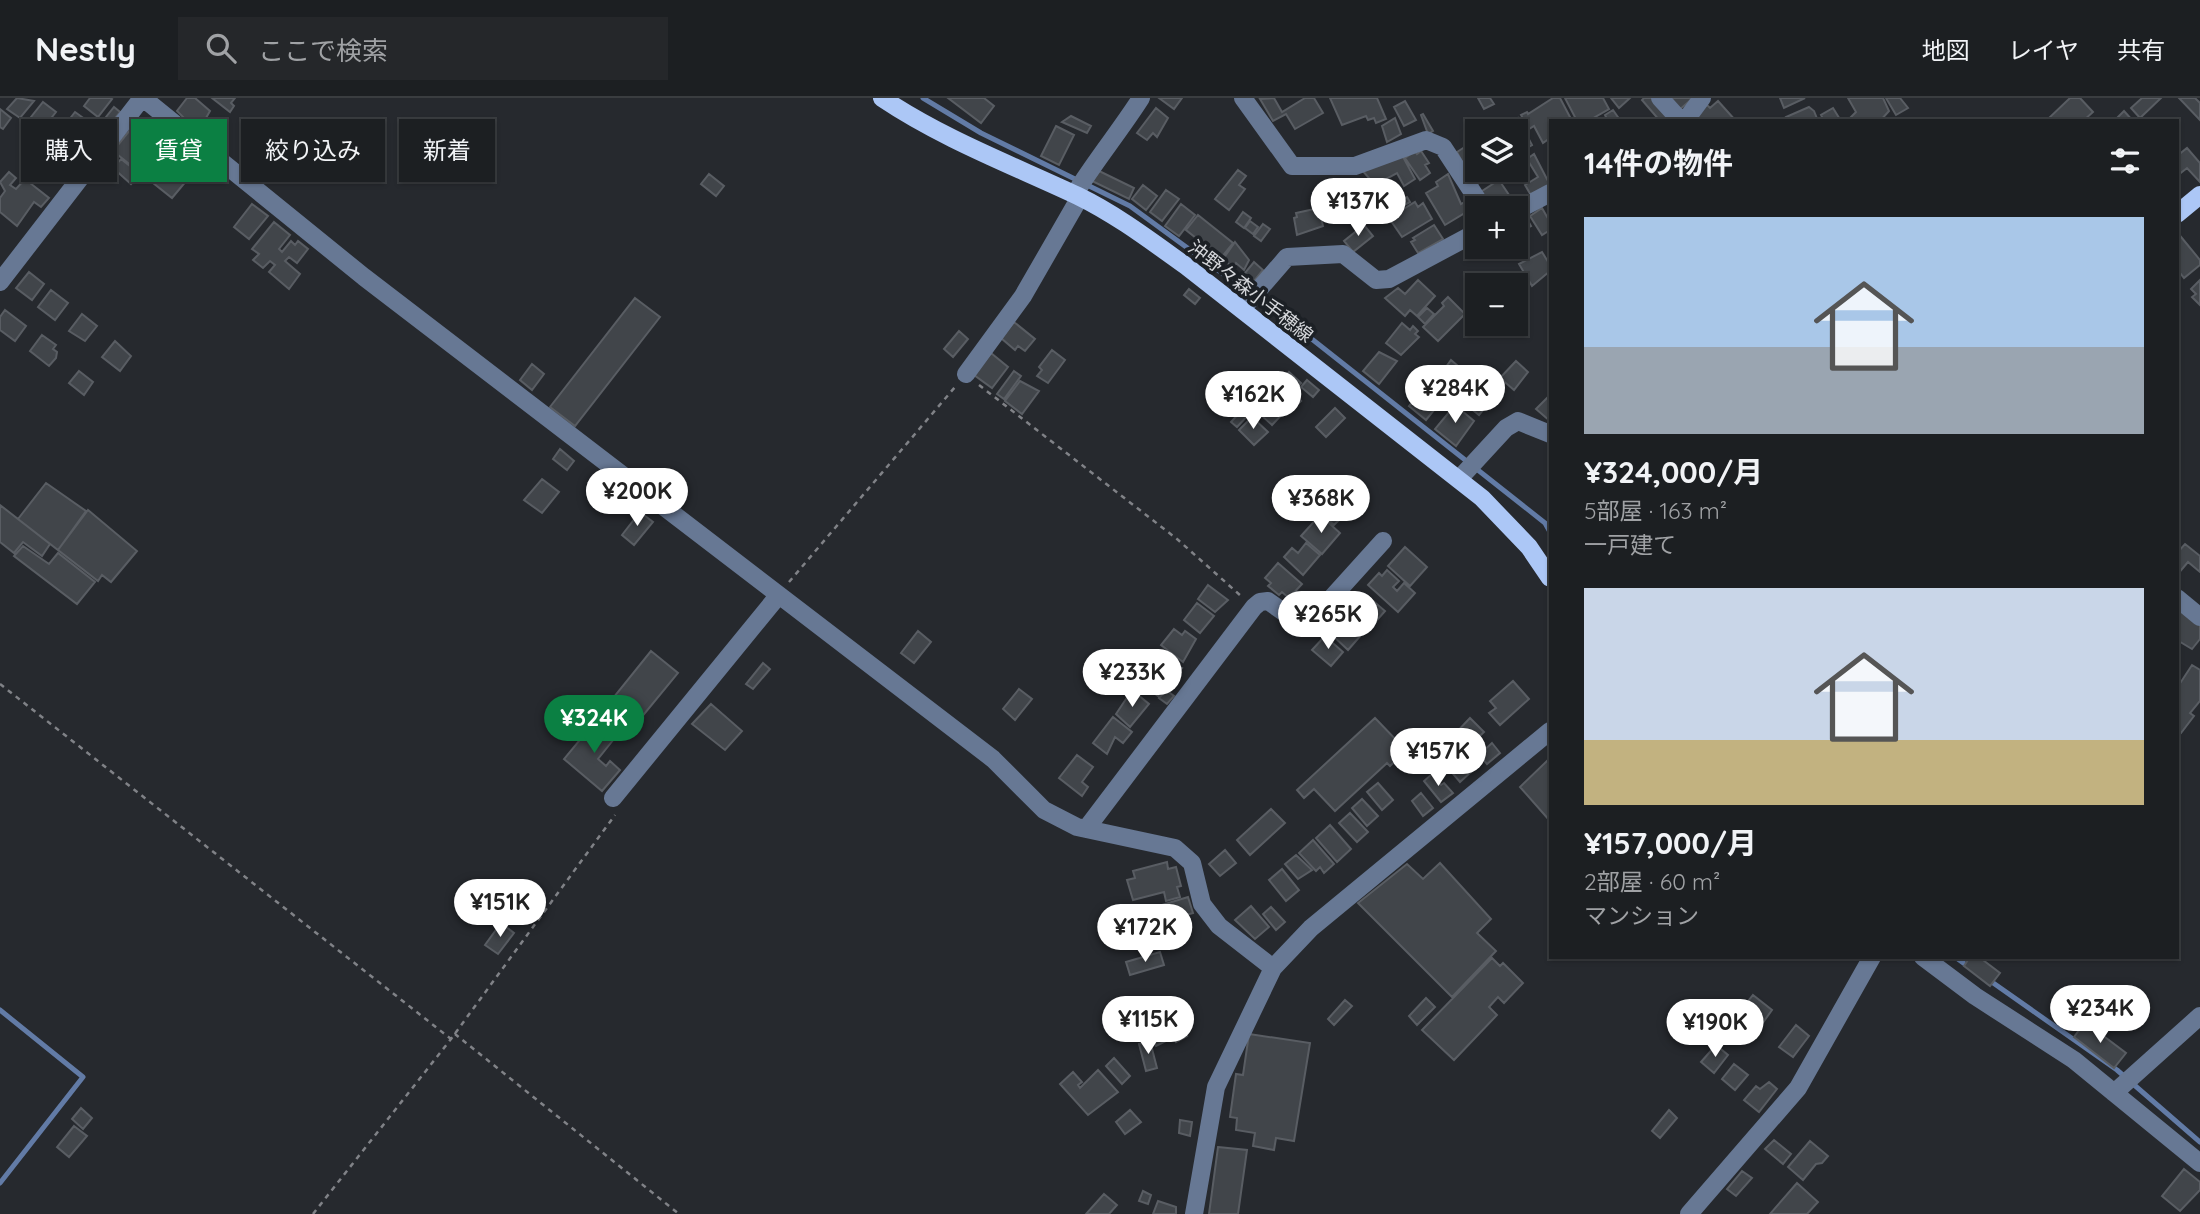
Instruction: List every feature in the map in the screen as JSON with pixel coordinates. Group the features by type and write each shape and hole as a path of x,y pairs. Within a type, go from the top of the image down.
{"main road":[{"name":"沖野々森小手穂線","path":"882,98 919,123 1077,196 1136,230 1242,309 1482,498 1529,547 1549,577"},
{"path":"2179,212 2200,195"}],"street":[{"path":"0,282 143,98 364,277 993,759 1044,810 1086,829 1174,848 1192,863 1202,904 1219,926 1273,968"},
{"path":"966,374 1023,296 1101,152 1124,126 1142,98"},
{"path":"1243,98 1292,166 1355,166 1426,140 1443,147 1475,196"},
{"path":"1660,98 1681,119"},
{"path":"1685,119 1702,98"},
{"path":"1528,205 1549,194"},
{"path":"1242,309 1287,257 1343,254 1376,280 1390,279 1465,238"},
{"path":"1458,479 1506,428 1518,421 1549,434"},
{"path":"1086,829 1260,601 1268,601 1295,620 1308,624 1383,541"},
{"path":"613,798 778,596"},
{"path":"2179,600 2200,617"},
{"path":"1194,1214 1216,1087 1273,968 1311,928 1549,733"},
{"path":"1689,1214 1798,1088 1871,959"},
{"path":"1926,959 1975,996 2074,1060 2200,1163"},
{"path":"2114,1093 2200,1016"}],"path":[{"path":"778,596 966,374 1177,539 1254,607"},
{"path":"0,684 451,1039"},
{"path":"313,1214 455,1034 615,815 613,798"},
{"path":"455,1034 679,1214"}],"building":[{"path":"17,98 34,101 20,118 7,109"},
{"path":"90,98 112,99 98,117 84,106"},
{"path":"187,98 195,98 210,111 205,119 185,119 177,111"},
{"path":"212,98 235,98 231,103 234,106 230,112"},
{"path":"948,98 984,98 994,106 981,123"},
{"path":"1159,98 1182,98 1174,109"},
{"path":"1274,98 1282,112 1305,98 1314,98 1323,113 1295,129 1286,114 1273,121 1260,99"},
{"path":"1330,98 1377,98 1386,119 1376,123 1374,118 1368,120 1366,116 1342,125"},
{"path":"1478,98 1490,98 1494,104 1484,109"},
{"path":"1553,98 1560,98 1571,119 1549,119 1549,139 1543,143 1534,126 1529,129 1528,119 1523,119 1521,115 1527,112 1528,114"},
{"path":"1565,98 1603,98 1609,109 1592,119 1576,119"},
{"path":"1611,98 1630,98 1619,108"},
{"path":"1652,98 1669,119 1658,119 1642,100"},
{"path":"1667,98 1693,98 1678,111"},
{"path":"1780,98 1805,98 1784,108"},
{"path":"1848,98 1883,98 1889,111 1882,119 1849,119 1856,112"},
{"path":"1886,98 1900,98 1908,108 1896,115"},
{"path":"2070,98 2080,98 2093,112 2085,119 2050,117"},
{"path":"2142,98 2161,98 2140,118 2131,108"},
{"path":"2179,98 2195,98 2200,103 2200,120"},
{"path":"1405,101 1416,120 1404,126 1394,107"},
{"path":"1718,101 1734,119 1690,119 1705,103 1710,108"},
{"path":"43,102 56,112 50,119 29,119"},
{"path":"114,107 120,112 114,119 104,119"},
{"path":"1809,107 1817,119 1787,119 1786,117"},
{"path":"1156,108 1168,118 1157,137 1153,133 1147,140 1137,133"},
{"path":"1833,108 1840,119 1823,119 1821,115"},
{"path":"0,109 11,118 3,129 0,127"},
{"path":"1613,110 1619,119 1607,119 1605,115"},
{"path":"2124,111 2131,119 2116,119"},
{"path":"75,112 85,119 70,119"},
{"path":"1423,114 1433,131 1428,134 1421,115"},
{"path":"1071,116 1091,126 1087,133 1062,122"},
{"path":"1395,118 1401,134 1387,142 1382,126"},
{"path":"1056,126 1074,135 1059,165 1041,156"},
{"path":"131,129 131,165 117,154 117,146"},
{"path":"1465,147 1465,168 1457,152"},
{"path":"2187,148 2200,163 2200,182 2187,168 2179,174 2179,154"},
{"path":"1415,151 1417,154 1421,151 1429,163 1425,165 1430,173 1420,180 1405,158"},
{"path":"1534,154 1549,186 1532,197 1525,185 1538,177 1528,161"},
{"path":"1402,155 1415,179 1404,186 1397,173 1375,185 1361,169"},
{"path":"121,159 131,167 131,184 117,172 117,164"},
{"path":"1095,169 1134,188 1129,199 1090,180"},
{"path":"1238,170 1246,176 1239,185 1245,189 1229,210 1215,199"},
{"path":"9,172 16,178 10,185 16,189 22,182 29,182 49,198 41,207 34,202 17,226 0,212 0,198 5,191 0,182"},
{"path":"709,174 724,186 716,196 701,184"},
{"path":"1448,174 1461,204 1465,202 1465,213 1445,225 1426,193 1438,186 1436,182"},
{"path":"152,182 185,182 172,198"},
{"path":"1500,182 1509,195 1481,196 1479,193"},
{"path":"1143,185 1157,196 1146,210 1132,199"},
{"path":"1398,187 1402,196 1392,202 1388,193"},
{"path":"1166,190 1179,199 1162,221 1150,212"},
{"path":"1407,197 1410,202 1390,213 1387,208"},
{"path":"1415,202 1418,207 1423,203 1432,219 1402,237 1389,218"},
{"path":"1357,203 1371,206 1375,213 1366,219 1359,214 1328,219 1326,207"},
{"path":"252,204 268,216 249,239 234,227"},
{"path":"1181,204 1195,215 1179,236 1165,226"},
{"path":"1319,208 1323,226 1297,235 1294,218 1297,217 1296,213"},
{"path":"1542,208 1549,220 1549,231 1542,235 1530,216"},
{"path":"1243,212 1251,218 1244,228 1236,222"},
{"path":"1198,215 1233,243 1221,258 1186,230"},
{"path":"1250,221 1258,227 1253,234 1245,228"},
{"path":"274,222 290,235 279,249 282,252 291,241 295,245 298,241 308,249 297,263 289,257 285,261 300,274 289,289 269,272 275,265 270,261 263,268 253,260 259,254 252,249"},
{"path":"1263,224 1270,229 1261,241 1254,236"},
{"path":"1364,225 1373,236 1353,252 1344,241"},
{"path":"1434,225 1443,239 1418,253 1411,242 1415,240 1413,238"},
{"path":"2179,234 2200,260 2200,265 2184,278 2179,272"},
{"path":"1235,242 1249,260 1244,270 1236,263 1233,268 1223,259"},
{"path":"1542,252 1549,263 1549,272 1532,286 1528,273 1524,273 1519,264"},
{"path":"1254,262 1263,270 1250,286 1240,279"},
{"path":"29,272 44,284 32,300 16,288"},
{"path":"1418,280 1435,296 1417,316 1410,310 1405,316 1385,298 1398,288 1405,294"},
{"path":"2200,280 2200,305 2192,297 2196,294 2191,289"},
{"path":"1189,289 1200,298 1195,304 1184,295"},
{"path":"51,290 68,303 55,320 38,307"},
{"path":"1448,297 1465,314 1438,341 1423,327 1444,306 1442,303"},
{"path":"635,298 660,317 575,426 550,407"},
{"path":"1427,308 1434,314 1425,324 1418,317"},
{"path":"5,310 26,326 15,341 0,330 0,317"},
{"path":"82,314 97,326 85,341 69,331"},
{"path":"1014,322 1035,339 1025,351 1018,346 1015,350 1001,338"},
{"path":"1402,323 1410,330 1413,326 1419,337 1401,355 1386,343"},
{"path":"959,331 968,339 953,357 944,349"},
{"path":"42,335 56,345 53,349 57,352 56,358 49,366 30,351"},
{"path":"115,341 131,356 120,371 102,357"},
{"path":"1052,350 1065,360 1048,383 1037,376 1042,370 1039,367"},
{"path":"1379,352 1397,361 1379,384 1363,371"},
{"path":"991,353 1008,367 992,388 974,375"},
{"path":"1451,360 1466,373 1448,397 1433,385"},
{"path":"1516,361 1528,372 1514,390 1500,378"},
{"path":"532,364 544,374 532,390 520,380"},
{"path":"79,371 93,382 84,395 69,383"},
{"path":"1014,371 1021,376 1004,399 997,394"},
{"path":"1289,372 1301,383 1293,391 1282,380"},
{"path":"1307,380 1319,390 1313,397 1301,387"},
{"path":"1020,381 1039,391 1022,414 1005,401"},
{"path":"1274,382 1283,391 1286,387 1301,401 1291,410 1288,408 1272,425 1251,406"},
{"path":"1471,382 1492,399 1479,415 1458,398"},
{"path":"1422,390 1439,404 1426,420 1409,406"},
{"path":"1549,396 1549,420 1536,409"},
{"path":"1455,405 1474,421 1456,446 1435,429"},
{"path":"1335,408 1345,418 1326,437 1316,427"},
{"path":"1243,409 1249,414 1237,427 1231,422"},
{"path":"1252,417 1268,432 1254,445 1239,430"},
{"path":"560,449 574,461 567,470 553,459"},
{"path":"542,479 559,492 542,513 524,500"},
{"path":"46,483 86,511 58,550 18,519"},
{"path":"1336,489 1354,506 1334,525 1317,510"},
{"path":"0,505 50,544 42,556 23,542 14,553 0,542"},
{"path":"88,510 137,551 111,582 102,575 98,581 58,550"},
{"path":"640,512 653,522 634,545 622,535"},
{"path":"1320,515 1340,533 1322,554 1301,536"},
{"path":"1306,543 1320,555 1303,575 1284,557 1292,548 1298,553"},
{"path":"2185,544 2200,556 2200,572 2188,562 2179,573 2179,551"},
{"path":"23,546 49,564 58,553 95,582 77,604 14,556"},
{"path":"1405,547 1427,567 1410,586 1388,566"},
{"path":"1278,563 1302,584 1289,598 1282,592 1279,595 1268,586 1271,583 1265,578"},
{"path":"1387,570 1399,581 1393,587 1397,591 1404,583 1415,593 1398,612 1368,585 1379,573 1382,576"},
{"path":"1208,585 1228,600 1215,612 1198,599"},
{"path":"1365,594 1385,611 1370,628 1349,610"},
{"path":"1197,603 1214,616 1200,633 1184,620"},
{"path":"2182,608 2200,624 2200,639 2192,649 2179,641 2179,612"},
{"path":"1345,619 1362,634 1348,650 1330,633"},
{"path":"1174,629 1182,635 1185,631 1196,639 1183,662 1161,645"},
{"path":"918,631 931,642 914,663 901,653"},
{"path":"1325,636 1343,652 1331,666 1312,650"},
{"path":"651,651 678,673 631,730 605,708"},
{"path":"1155,653 1182,668 1171,682 1160,674 1156,680 1164,687 1158,696 1135,679"},
{"path":"763,663 770,669 753,689 746,684"},
{"path":"2192,665 2200,670 2200,701 2190,713 2194,716 2181,733 2179,732 2179,685"},
{"path":"1513,681 1529,699 1500,725 1489,713 1496,708 1490,701"},
{"path":"1019,689 1032,699 1015,720 1003,709"},
{"path":"1132,690 1149,704 1130,727 1116,714"},
{"path":"1166,690 1174,696 1167,704 1159,698"},
{"path":"711,704 742,731 725,750 692,724"},
{"path":"1113,717 1132,732 1123,743 1115,737 1107,754 1093,743"},
{"path":"598,718 618,734 598,759 606,766 610,761 620,770 602,791 564,759"},
{"path":"1375,718 1399,743 1402,739 1410,747 1390,766 1387,763 1335,811 1314,789 1304,798 1297,790"},
{"path":"1470,718 1484,732 1465,750 1452,737"},
{"path":"1424,738 1433,745 1438,741 1447,752 1425,772 1415,761 1421,756 1414,748"},
{"path":"1492,743 1500,753 1487,764 1479,755"},
{"path":"1077,755 1093,767 1082,782 1088,787 1082,796 1059,778"},
{"path":"1449,757 1452,760 1455,757 1472,771 1460,782 1443,762"},
{"path":"1548,760 1549,820 1520,787"},
{"path":"1432,774 1441,785 1444,783 1453,793 1441,802 1424,781"},
{"path":"1378,783 1393,800 1382,810 1367,792"},
{"path":"1421,793 1433,808 1423,816 1412,801"},
{"path":"1362,799 1378,816 1367,826 1352,808"},
{"path":"1271,809 1285,823 1250,855 1237,840"},
{"path":"1350,813 1368,832 1357,842 1339,823"},
{"path":"1330,825 1351,849 1337,862 1316,838"},
{"path":"1313,840 1334,864 1324,873 1320,867 1316,871 1299,853"},
{"path":"1225,850 1236,863 1220,876 1209,864"},
{"path":"1296,855 1312,870 1298,879 1285,864"},
{"path":"1167,862 1168,869 1176,867 1181,886 1177,887 1180,897 1166,901 1164,892 1133,900 1127,880 1135,878 1133,871"},
{"path":"1440,863 1491,919 1477,933 1496,951 1452,997 1358,903 1407,864 1423,879"},
{"path":"1282,869 1299,890 1286,901 1269,880"},
{"path":"1188,897 1193,913 1154,924 1149,909"},
{"path":"1251,906 1269,927 1255,939 1235,920"},
{"path":"1271,907 1285,922 1276,930 1263,914"},
{"path":"501,923 514,933 498,954 485,945"},
{"path":"1160,952 1164,965 1130,975 1126,962"},
{"path":"1492,958 1500,966 1503,963 1523,983 1504,1003 1498,997 1489,1007 1497,1015 1454,1060 1422,1030"},
{"path":"1969,959 1982,959 2000,973 1990,986 1964,966"},
{"path":"1753,995 1772,1010 1752,1038 1745,1032 1747,1029 1739,1022 1742,1019 1737,1015"},
{"path":"1426,998 1435,1007 1417,1025 1409,1016"},
{"path":"1345,1000 1352,1006 1334,1025 1328,1019"},
{"path":"1173,1012 1187,1036 1176,1042 1174,1037 1156,1046 1148,1030 1152,1027 1150,1023"},
{"path":"2085,1022 2126,1053 2114,1068 2074,1037"},
{"path":"1796,1025 1809,1036 1793,1057 1779,1047"},
{"path":"1249,1034 1310,1043 1294,1141 1276,1138 1274,1150 1253,1146 1255,1133 1236,1130 1237,1118 1230,1117 1236,1074 1243,1075"},
{"path":"1150,1041 1157,1068 1146,1071 1139,1044"},
{"path":"1716,1045 1728,1055 1714,1073 1701,1062"},
{"path":"1114,1058 1130,1076 1122,1084 1106,1066"},
{"path":"1734,1064 1748,1075 1735,1090 1722,1079"},
{"path":"1098,1070 1118,1092 1088,1115 1060,1084 1073,1072 1082,1082 1078,1085 1080,1088"},
{"path":"1769,1082 1777,1089 1759,1112 1744,1100 1756,1086 1760,1089"},
{"path":"81,1108 92,1118 83,1129 72,1119"},
{"path":"1130,1110 1141,1122 1125,1134 1116,1122"},
{"path":"1669,1110 1677,1118 1660,1138 1652,1131"},
{"path":"1180,1120 1192,1122 1190,1136 1179,1133"},
{"path":"74,1126 87,1136 69,1157 57,1147"},
{"path":"1774,1140 1791,1154 1783,1164 1765,1149"},
{"path":"1810,1141 1828,1156 1822,1163 1816,1164 1803,1180 1788,1167"},
{"path":"1218,1147 1247,1150 1238,1214 1209,1214"},
{"path":"2184,1169 2200,1182 2200,1190 2180,1211 2162,1196"},
{"path":"1742,1171 1752,1178 1736,1196 1727,1189"},
{"path":"1797,1183 1818,1202 1807,1214 1770,1214"},
{"path":"1143,1191 1151,1195 1148,1204 1139,1201"},
{"path":"1104,1194 1117,1205 1109,1214 1086,1214"},
{"path":"1158,1201 1176,1207 1176,1214 1153,1214"}],"waterway":[{"path":"923,98 981,133 1130,206 1308,336 1545,523 1549,530"},
{"path":"1958,959 1969,967"},
{"path":"1989,980 2117,1070 2200,1142"},
{"path":"0,1010 83,1077 0,1183"}]}
